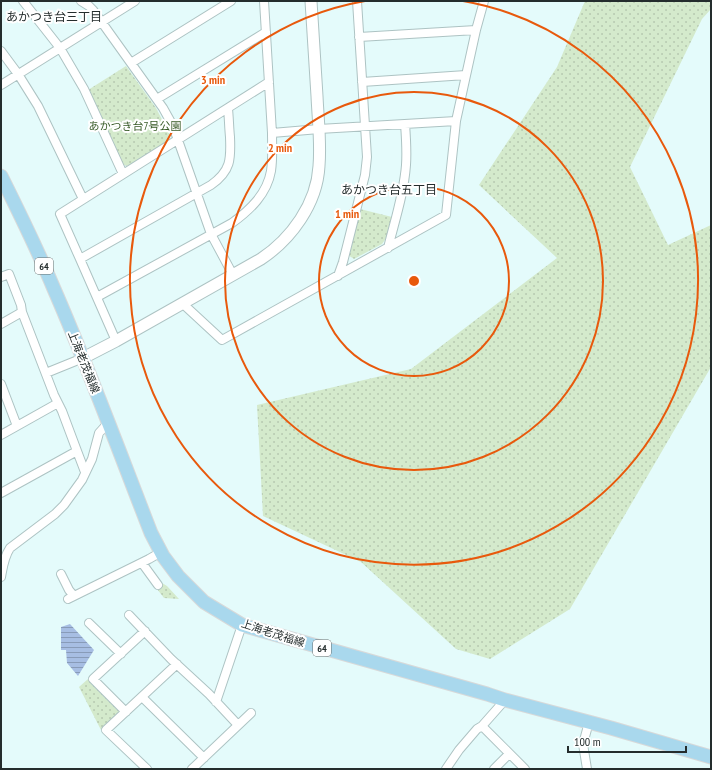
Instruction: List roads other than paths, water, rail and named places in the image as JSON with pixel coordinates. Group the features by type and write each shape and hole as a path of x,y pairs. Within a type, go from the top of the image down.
{"main road":[{"name":"上海老茂福線","path":"1,176 54,289 83,358 151,533 161,552 178,576 204,602 242,625 505,700 711,756"}],"street":[{"path":"23,1 60,48 84,89 123,174"},
{"path":"81,1 89,6 102,22 157,99 172,126 211,234 233,275"},
{"path":"1,85 135,1"},
{"path":"130,63 231,1"},
{"path":"97,298 232,222 248,211 266,186 271,170 272,133 264,1"},
{"path":"46,373 83,358 116,341 261,259 286,238 299,221 312,196 318,176 320,156 311,1"},
{"path":"338,276 343,262 365,175 367,157 357,1"},
{"path":"182,303 222,340 446,215 456,121 476,30 484,1"},
{"path":"359,37 476,30"},
{"path":"157,99 266,32"},
{"path":"1,51 18,74 38,106 83,199"},
{"path":"362,82 466,76"},
{"path":"116,341 60,214 269,82"},
{"path":"80,259 218,181 230,161 231,149 228,109"},
{"path":"272,133 456,121"},
{"path":"388,248 403,188 406,164 405,124"},
{"path":"1,277 9,274 21,305 22,312 85,472"},
{"path":"1,324 22,312"},
{"path":"1,384 17,426"},
{"path":"1,435 58,403"},
{"path":"1,577 6,553 10,548 55,514 64,505 78,485 92,459 99,433 108,423"},
{"path":"1,493 77,451"},
{"path":"61,574 71,597 154,557 161,552"},
{"path":"142,563 158,585"},
{"path":"129,615 238,725"},
{"path":"89,623 120,654"},
{"path":"216,702 242,625"},
{"path":"126,712 93,679 145,631"},
{"path":"146,769 106,730 177,664"},
{"path":"142,697 204,758"},
{"path":"446,769 459,750 505,700"},
{"path":"192,769 251,713"},
{"path":"587,769 583,744 589,722"},
{"path":"482,726 525,769"},
{"path":"494,769 509,754"}],"water":[{"path":"70,624 94,650 78,676 67,663 66,650 61,650 61,627"}],"district":[{"name":"あかつき台三丁目","path":"54,16"},
{"name":"あかつき台五丁目","path":"389,189"}],"park label":[{"name":"あかつき台7号公園","path":"135,126"}]}
